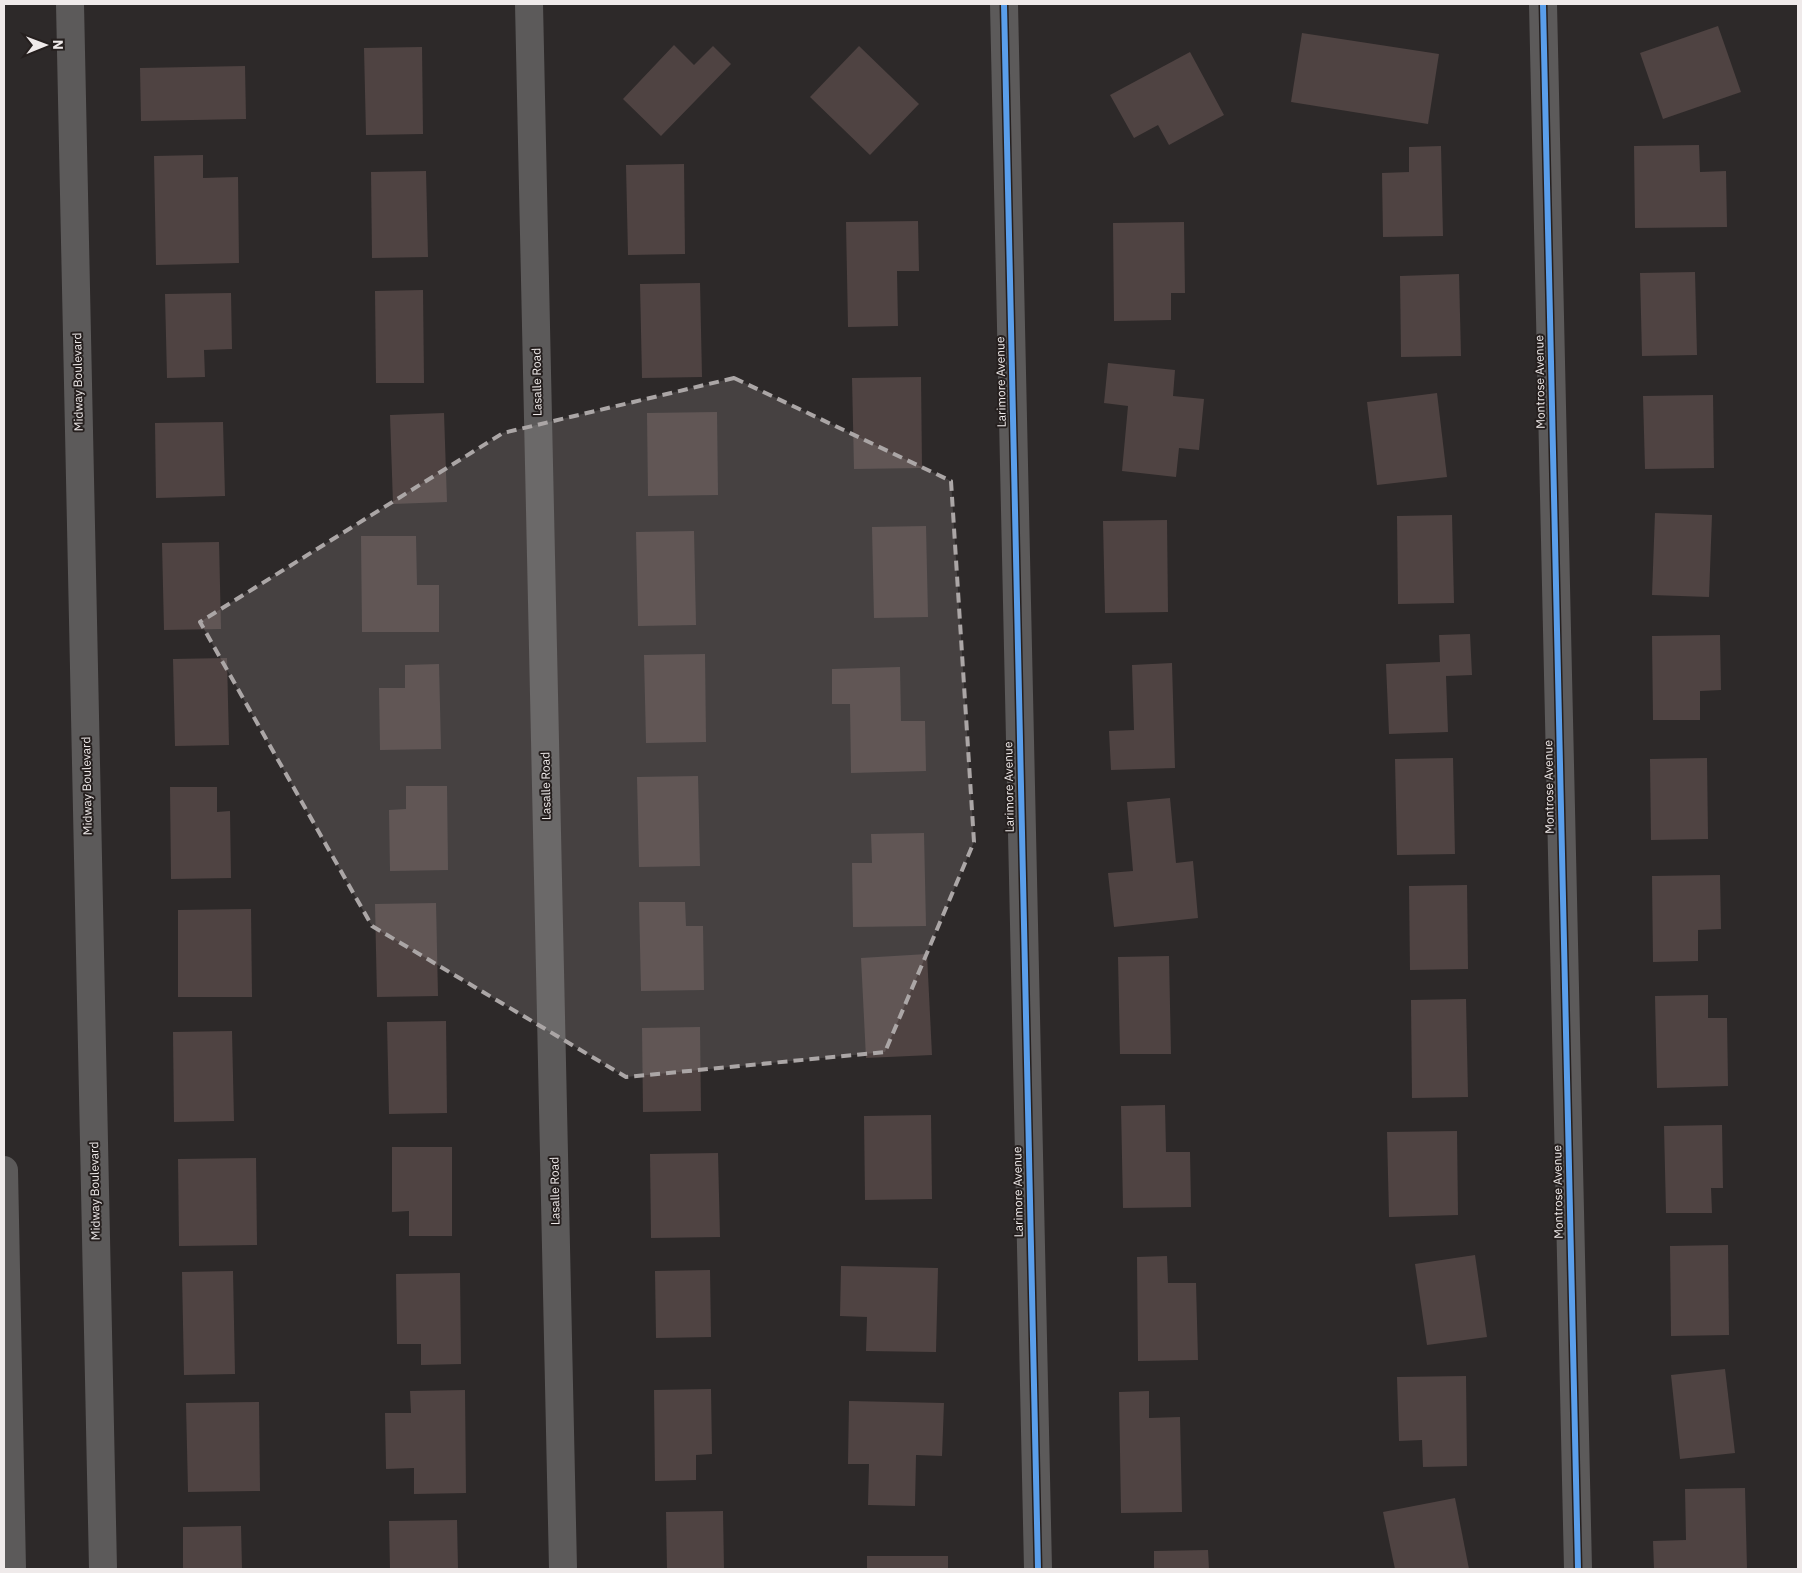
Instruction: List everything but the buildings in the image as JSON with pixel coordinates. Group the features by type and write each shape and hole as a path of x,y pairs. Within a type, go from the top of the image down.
{"street":[{"name":"Midway Boulevard","path":"70,4 103,1569"},
{"name":"Lasalle Road","path":"529,4 563,1569"},
{"name":"Larimore Avenue","path":"1004,4 1038,1569"},
{"name":"Montrose Avenue","path":"1543,4 1578,1569"},
{"path":"4,1170 12,1569"}],"highlighted area":[{"path":"734,378 951,481 974,842 885,1052 626,1077 372,926 200,622 503,433"}],"cycle path":[{"path":"1004,4 1038,1569"},
{"path":"1543,4 1578,1569"}]}
